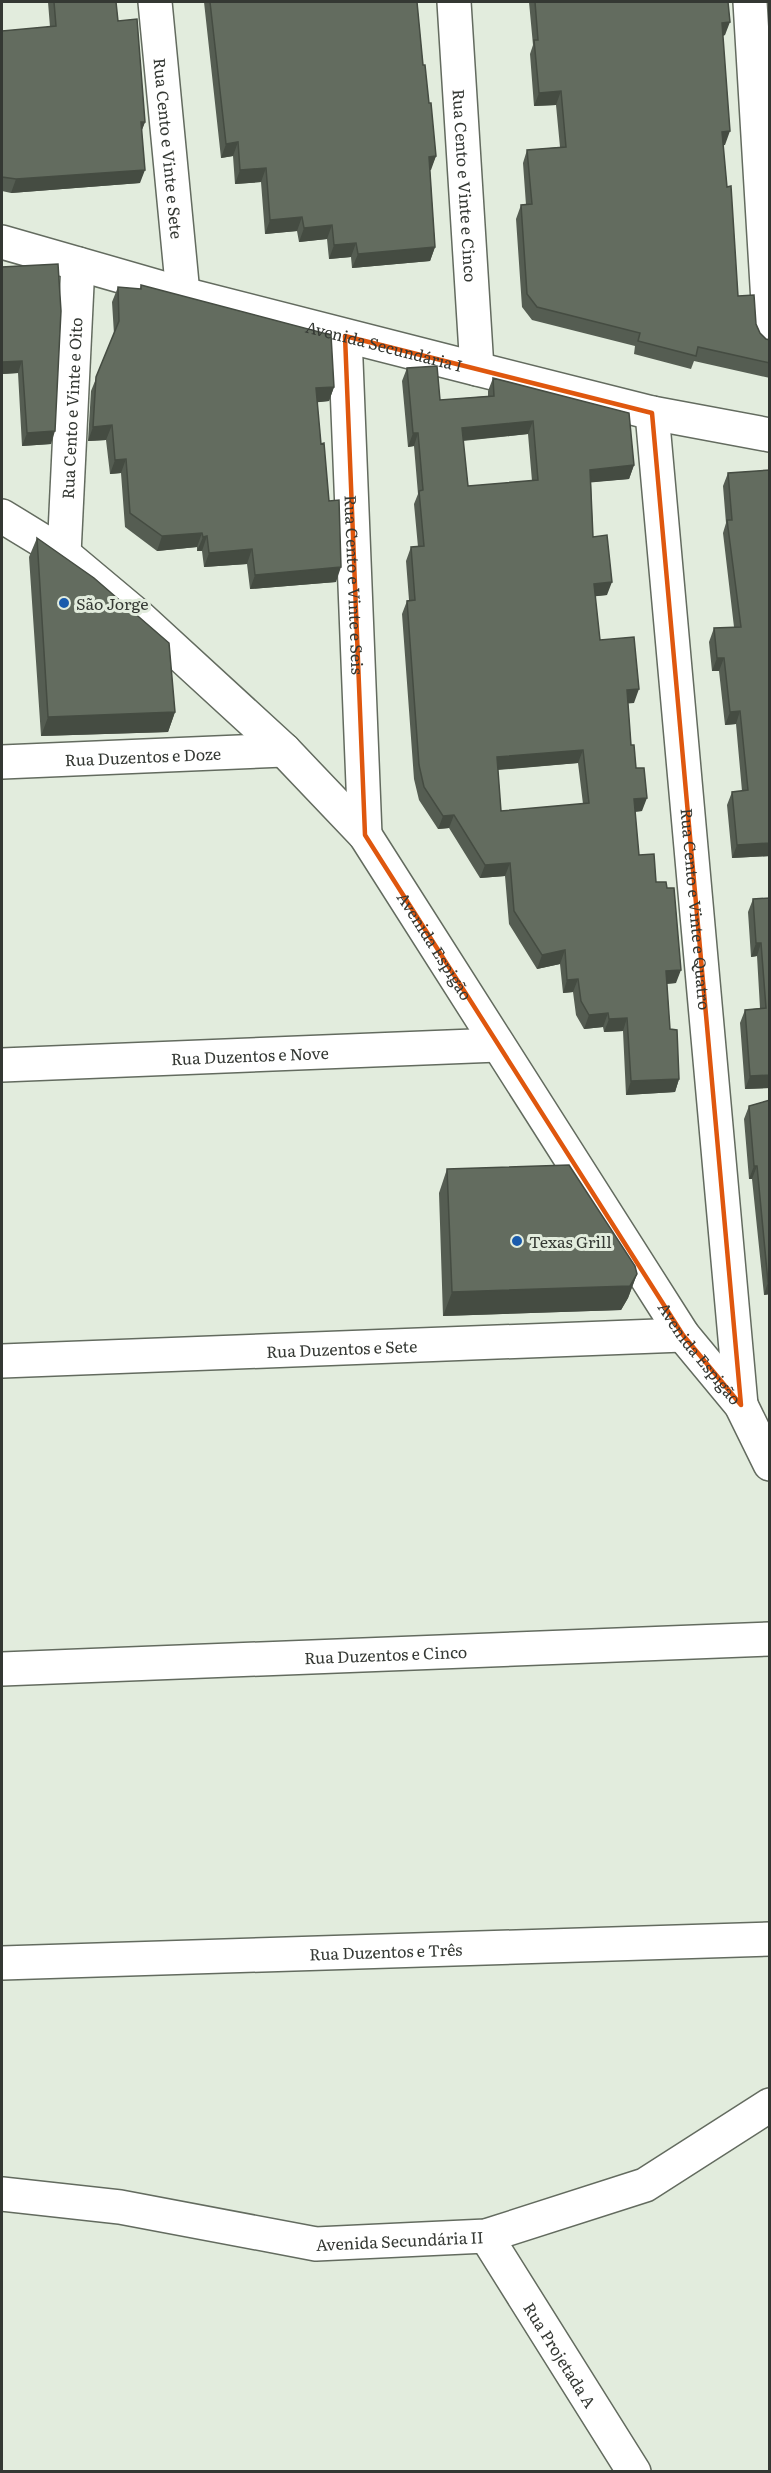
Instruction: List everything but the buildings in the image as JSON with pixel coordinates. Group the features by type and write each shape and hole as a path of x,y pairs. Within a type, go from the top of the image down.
{"street":[{"name":"Rua Cento e Vinte e Sete","path":"155,2 183,294"},
{"name":"Rua Cento e Vinte e Cinco","path":"454,2 477,369"},
{"path":"750,2 770,336"},
{"name":"Avenida Secundária I","path":"2,242 183,294 345,336 652,413 770,435"},
{"name":"Rua Cento e Vinte e Oito","path":"64,554 78,264"},
{"name":"Rua Cento e Vinte e Seis","path":"345,336 365,835"},
{"name":"Rua Cento e Vinte e Quatro","path":"652,413 741,1405"},
{"name":"Avenida Espigão","path":"2,516 64,554 138,616 284,750 365,835 683,1335 741,1405 770,1464"},
{"name":"Rua Duzentos e Doze","path":"2,762 284,750"},
{"name":"Rua Duzentos e Nove","path":"2,1065 498,1045"},
{"name":"Rua Duzentos e Sete","path":"2,1361 683,1335"},
{"name":"Rua Duzentos e Cinco","path":"2,1669 770,1639"},
{"name":"Rua Duzentos e Três","path":"2,1963 770,1939"},
{"name":"Avenida Secundária II","path":"2,2194 120,2207 316,2244 486,2236 645,2186 770,2105"},
{"name":"Rua Projetada A","path":"486,2236 634,2472"}],"highlighted area":[{"path":"345,336 652,413 741,1405 683,1335 365,835"}],"place":[{"name":"São Jorge","path":"64,603"},
{"name":"Texas Grill","path":"517,1241"}]}
